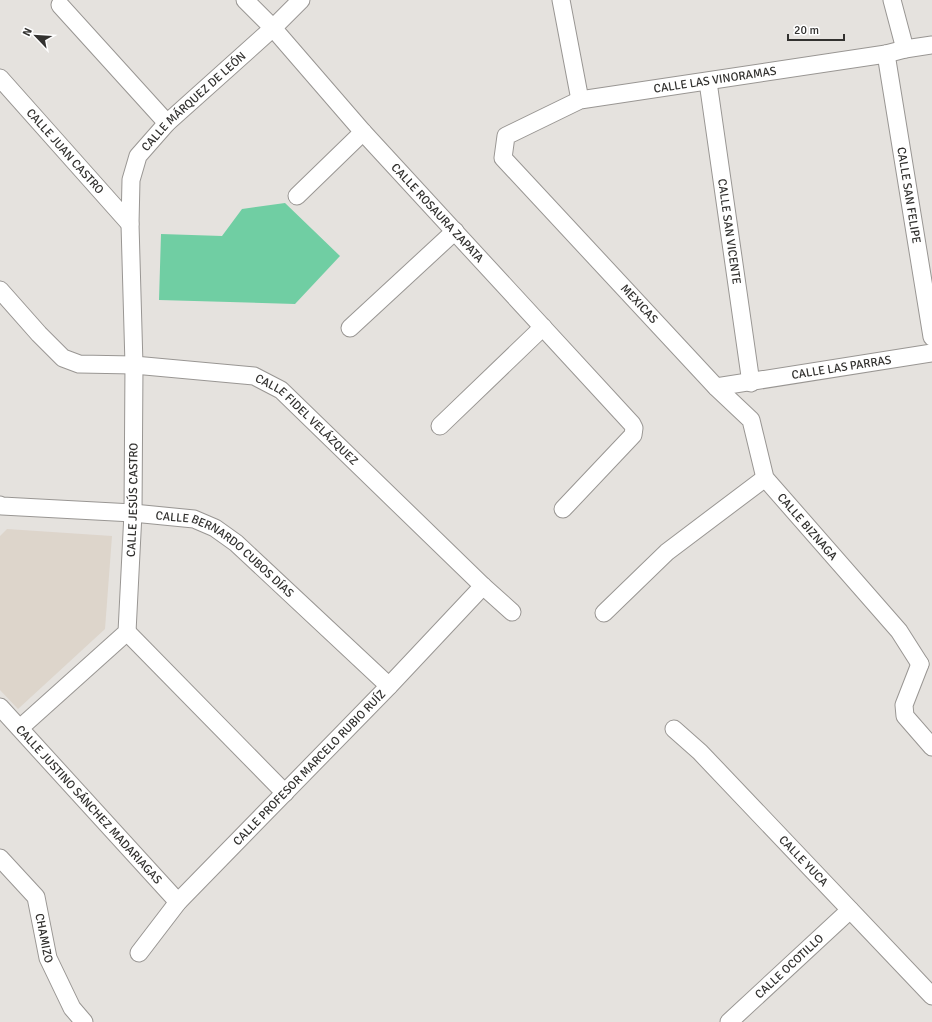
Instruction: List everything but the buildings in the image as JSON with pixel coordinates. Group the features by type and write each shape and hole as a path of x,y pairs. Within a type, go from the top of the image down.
{"street":[{"name":"CALLE ROSAURA ZAPATA","path":"245,0 273,28 363,132 632,424 634,428 633,435 563,509"},
{"name":"CALLE MÁRQUEZ DE LEÓN","path":"130,224 131,180 138,156 167,123 273,28 301,0"},
{"path":"561,0 580,100"},
{"path":"892,0 905,49"},
{"path":"60,5 167,123"},
{"name":"CALLE LAS VINORAMAS","path":"506,136 580,100 708,82 886,54 905,49 932,45"},
{"name":"CALLE SAN FELIPE","path":"886,54 932,337"},
{"name":"CALLE JUAN CASTRO","path":"0,78 130,224"},
{"name":"CALLE SAN VICENTE","path":"708,82 751,382"},
{"path":"297,196 363,132"},
{"name":"MEXICAS","path":"506,136 503,158 716,387 751,420 765,478"},
{"name":"CALLE JESÚS CASTRO","path":"127,632 133,513 134,366 130,224"},
{"path":"350,328 454,231"},
{"name":"CALLE FIDEL VELÁZQUEZ","path":"0,290 64,358 79,364 134,366 254,376 281,390 483,586 512,612"},
{"path":"440,426 543,327"},
{"name":"CALLE LAS PARRAS","path":"716,387 932,353"},
{"path":"604,613 667,552 765,478"},
{"name":"CALLE BIZNAGA","path":"765,478 926,663 904,706 905,716 932,747"},
{"name":"CALLE BERNARDO CUBOS DÍAS","path":"1,506 133,513 194,519 215,528 236,543 389,686"},
{"name":"CALLE PROFESOR MARCELO RUBIO RUÍZ","path":"139,953 178,902 389,686 483,586"},
{"path":"20,728 127,632 285,793"},
{"name":"CALLE JUSTINO SÁNCHEZ MADARIAGAS","path":"0,707 178,902"},
{"name":"CALLE YUCA","path":"674,728 700,752 932,996"},
{"name":"CHAMIZO","path":"0,858 36,898 48,958 72,1008 84,1022"},
{"name":"CALLE OCOTILLO","path":"729,1022 850,910"}],"shaded area":[{"path":"7,529 112,536 105,629 18,709 0,690 0,536"}],"green space":[{"path":"285,203 340,256 295,304 159,300 161,234 222,236 242,209"}]}
